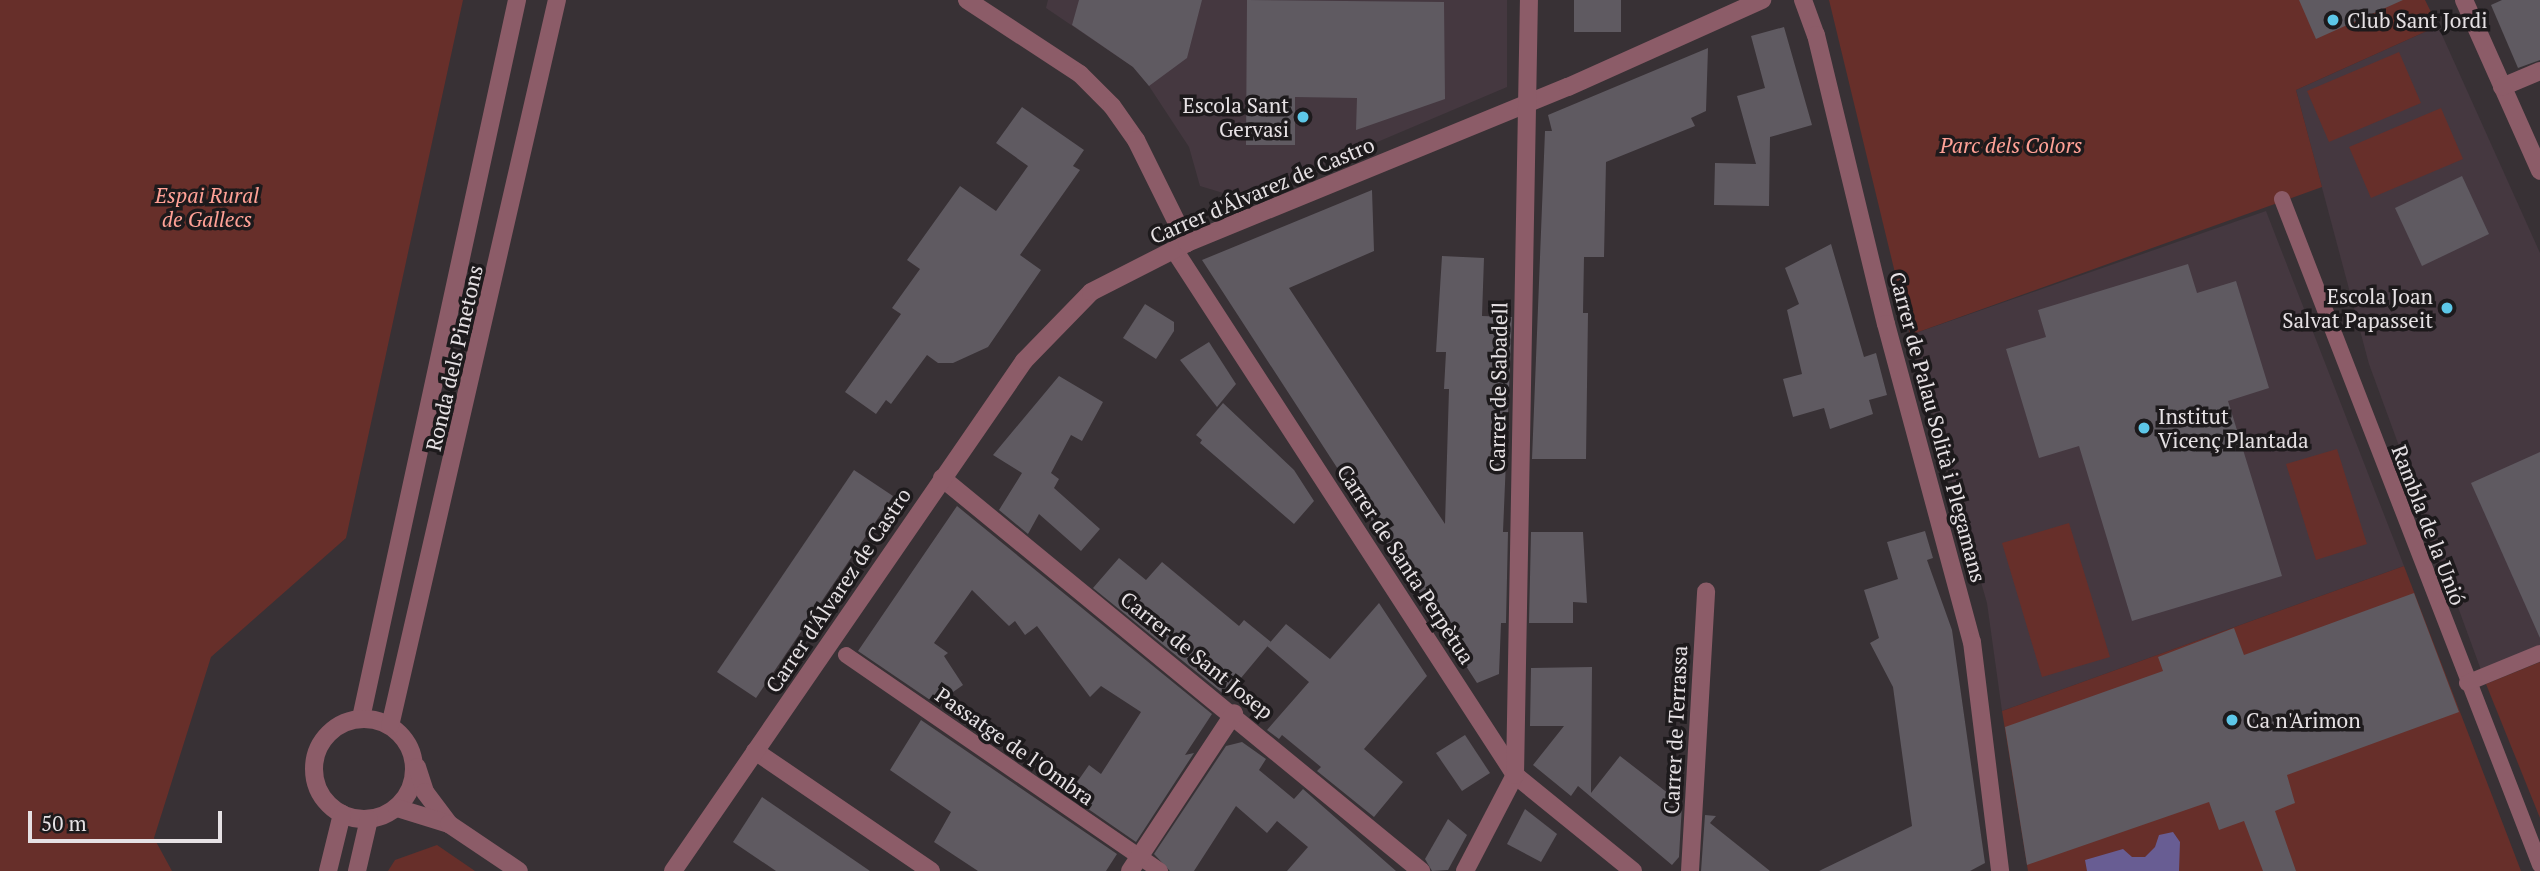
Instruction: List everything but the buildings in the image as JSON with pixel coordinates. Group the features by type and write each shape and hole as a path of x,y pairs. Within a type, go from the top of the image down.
{"street":[{"name":"Ronda dels Pinetons","path":"361,718 517,0"},
{"name":"Ronda dels Pinetons","path":"390,726 557,0"},
{"name":"Carrer de Santa Perpètua","path":"967,0 1080,74 1112,106 1136,139 1181,247 1515,775 1633,871"},
{"name":"Carrer de Sabadell","path":"1515,775 1529,0"},
{"name":"Carrer d'Álvarez de Castro","path":"673,871 1024,361 1091,292 1181,247 1529,99 1568,87 1762,0"},
{"name":"Carrer de Palau Solità i Plegamans","path":"1803,0 1816,35 1886,324 1972,642 2000,871"},
{"path":"2464,0 2540,171"},
{"path":"2502,88 2540,71"},
{"name":"Rambla de la Unió","path":"2282,199 2467,683 2540,864"},
{"name":"Carrer de Sant Josep","path":"942,478 1234,713 1421,871"},
{"name":"Carrer de Terrassa","path":"1690,871 1706,591"},
{"path":"2467,683 2540,653"},
{"name":"Passatge de l'Ombra","path":"846,655 1134,864 1160,871"},
{"path":"1134,864 1234,713"},
{"path":"414,761 412,787 397,808 369,819 342,814 321,794 315,780 315,759 334,729 361,718 390,726 410,747 425,792 449,824"},
{"path":"755,751 931,871"},
{"path":"1465,871 1515,775"},
{"path":"397,808 449,824 519,871"},
{"path":"328,871 342,814"},
{"path":"357,871 369,819"}],"shaded area":[{"name":"Escola Sant Gervasi","path":"1048,0 1507,0 1507,87 1243,199 1200,186 1189,147 1149,86 1133,67 1046,8"},
{"name":"Escola Joan Salvat Papasseit","path":"2438,26 2540,253 2540,645 2481,670 2369,364 2296,90"},
{"name":"Institut Vicenç Plantada","path":"2266,211 2404,566 2002,711 1987,603 1910,335"},
{"path":"2173,832 2180,842 2179,871 2087,871 2085,860 2123,849 2132,857 2145,857 2155,847 2159,835"}],"green space":[{"name":"Espai Rural de Gallecs","path":"0,0 463,0 346,538 211,657 154,838 172,871 0,871"},
{"name":"Parc dels Colors","path":"1829,0 2425,0 2438,26 2296,90 2322,187 1910,335"},
{"path":"2399,52 2421,103 2329,142 2307,91"},
{"path":"2441,108 2463,159 2371,198 2349,147"},
{"path":"2337,449 2367,544 2316,560 2286,464"},
{"path":"2069,523 2110,657 2042,677 2002,543"},
{"name":"Ca n'Arimon","path":"2404,566 2521,871 2028,871 2002,711"},
{"path":"2540,662 2540,818 2486,684"},
{"path":"437,845 475,871 388,871 395,860"}],"place":[{"name":"Club Sant Jordi","path":"2333,20"},
{"name":"Escola Sant Gervasi","path":"1303,117"},
{"name":"Escola Joan Salvat Papasseit","path":"2447,308"},
{"name":"Institut Vicenç Plantada","path":"2144,428"},
{"name":"Ca n'Arimon","path":"2232,720"}]}
